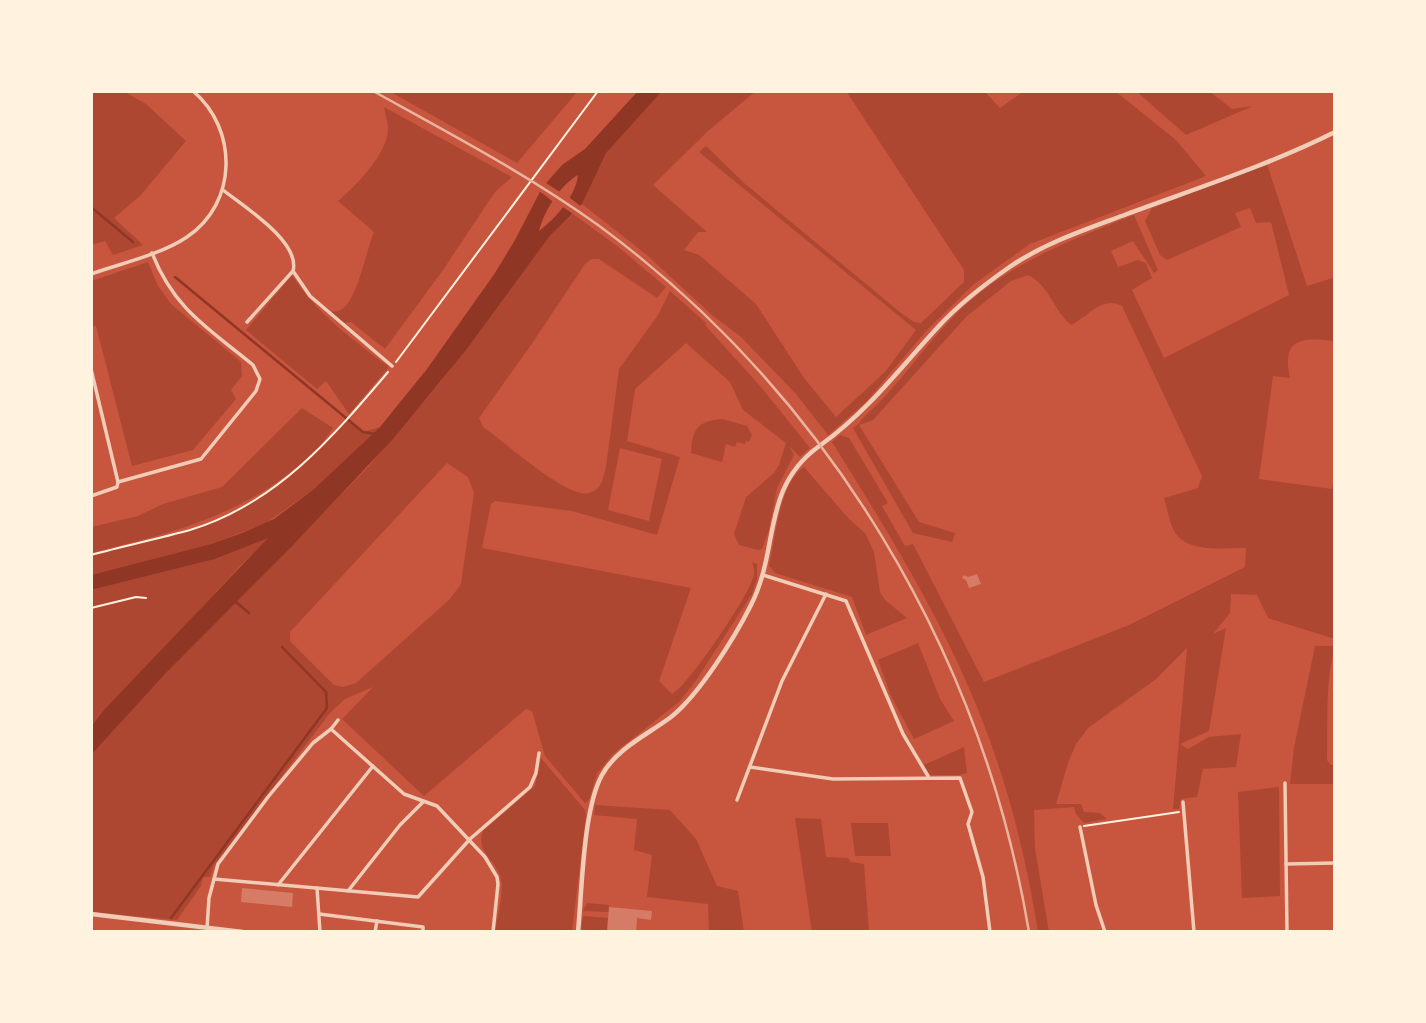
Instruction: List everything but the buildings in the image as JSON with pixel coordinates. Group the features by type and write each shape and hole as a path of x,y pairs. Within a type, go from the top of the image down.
{"street":[{"path":"91,274 177,243 199,228 213,209 223,190 227,162 221,132 206,104 193,91"},
{"path":"579,932 591,810 601,776 616,756 672,716 692,696 725,649 752,604 763,575 782,489 796,467 847,426 881,393 938,326 972,295 1013,265 1057,240 1335,132"},
{"path":"223,190 282,238 295,265 293,271 247,323"},
{"path":"118,482 201,459 256,391 260,379 253,365 185,309 164,282 152,253"},
{"path":"293,271 310,296 392,366"},
{"path":"91,369 118,482 117,487 111,491 91,496"},
{"path":"763,575 846,601 903,734 929,777"},
{"path":"737,800 782,681 826,594"},
{"path":"206,928 218,864 313,743 338,720"},
{"path":"331,729 404,794 437,806 485,857 497,877 493,932"},
{"path":"214,879 418,897 470,839 530,787 536,773 539,753"},
{"path":"278,885 373,766"},
{"path":"750,767 833,779 960,778 972,812 968,824 983,877 990,932"},
{"path":"1285,783 1287,932"},
{"path":"348,891 400,825 423,802"},
{"path":"1183,802 1194,932"},
{"path":"1080,827 1104,932"},
{"path":"1286,864 1335,863"},
{"path":"317,888 320,932"},
{"path":"91,914 243,932"},
{"path":"319,914 423,927 423,932"},
{"path":"375,932 377,921"}],"path":[{"path":"91,555 191,529 227,515 261,497 299,469 343,425 434,313 598,91"},
{"path":"91,608 136,597 146,598"},
{"path":"1080,827 1184,811"}],"shaded area":[{"path":"91,91 123,91 146,104 186,141 140,196 114,218 143,245 113,255 105,241 91,245"},
{"path":"389,91 578,91 517,163"},
{"path":"638,91 662,91 606,153 582,204 549,237 466,350 393,439 166,673 91,755 91,727 104,710 268,538 215,559 91,590 91,575 211,544 242,533 274,519 314,489 380,427 427,369 495,273 542,188 562,165 585,149","holes":["578,175 564,206 539,231 559,192"]},
{"path":"662,91 756,91 708,131 653,185 707,232 698,232 684,250 699,255 756,304 804,378 836,417 886,371 916,330 699,152 706,146 744,183 901,313 914,322 921,323 964,282 964,270 846,91 984,91 1000,108 1024,91 1115,91 1176,140 1206,176 1030,244 974,284 926,331 866,402 828,435 796,394 740,336 713,316 647,255 582,204 605,153"},
{"path":"1136,91 1209,91 1232,109 1253,106 1186,135"},
{"path":"384,107 512,177 495,192 443,270 385,349 351,322 344,323 331,312 342,309 352,296 374,232 338,201 361,178 383,148 388,129"},
{"path":"1267,164 1307,286 1333,278 1335,283 1335,341 1313,339 1297,343 1289,355 1290,378 1273,376 1259,479 1332,489 1335,473 1335,639 1268,618 1257,595 1231,594 1230,613 1213,634 1226,628 1209,731 1180,744 1188,749 1209,737 1241,734 1236,767 1203,769 1197,797 1181,799 1179,809 1173,809 1187,648 1156,679 1088,728 1076,744 1068,763 1056,804 1081,804 1084,812 1100,813 1107,819 1084,823 1074,807 1034,810 1035,848 1049,932 1038,932 1027,869 1011,808 992,747 969,688 922,594 832,442 840,435 849,438 888,503 882,506 905,546 913,544 984,682 1129,625 1245,567 1246,548 1195,546 1181,539 1174,531 1164,498 1198,488 1202,476 1122,306 1115,303 1095,308 1071,325 1035,279 1028,275 1011,281 967,316 873,420 859,425 919,522 955,533 952,542 913,533 853,428 887,394 953,317 993,283 1038,256 1134,215 1158,270 1154,273 1133,241 1111,251 1118,267 1138,260 1146,263 1152,278 1132,290 1164,358 1289,295 1271,222 1256,223 1250,208 1235,213 1241,227 1167,260 1160,255 1145,221 1152,208"},
{"path":"573,214 666,287 657,298 599,259 592,259 585,264 479,418 483,427 536,468 566,487 589,493 597,489 606,467 619,369 658,315 670,291 706,323 810,448 800,457 789,446 794,455 777,488 769,530 762,549 739,545 734,534 746,497 773,474 786,443 743,410 730,382 686,343 635,389 627,441 680,457 657,535 572,511 495,501 491,504 482,548 691,588 659,681 672,694 691,675 729,621 753,578 752,562 757,564 757,579 752,594 695,682 679,702 613,754 597,774 589,800 585,803 545,756 532,711 526,709 424,796 342,719 373,687 345,699 330,713 214,865 210,877 203,877 201,886 177,920 91,912 91,755 166,673 369,466 442,380 549,237","holes":["620,448 662,459 649,521 608,510","447,463 468,477 474,493 461,584 450,599 356,683 343,687 334,685 290,641 290,632"]},
{"path":"148,262 158,286 171,304 241,362 242,376 231,390 236,399 193,450 132,466 96,326 91,327 91,281"},
{"path":"292,275 324,314 389,367 349,414 326,381 317,389 246,330"},
{"path":"302,408 333,428 311,455 284,477 239,505 215,516 167,533 91,553 91,527 138,516 163,504 222,487"},
{"path":"722,419 747,426 752,435 749,442 737,442 735,447 726,444 722,462 691,453 693,438 698,428 707,422"},
{"path":"349,421 363,432 380,427 314,489 266,523 211,544 91,575 91,555 199,526 260,498 295,472 339,427"},
{"path":"804,467 849,519 865,533 874,552 880,592 885,600 907,618 866,635 852,597 775,573 769,566 784,498 796,474"},
{"path":"271,536 91,727 91,590 215,559"},
{"path":"918,643 940,699 954,721 914,739 891,696 878,660"},
{"path":"1315,646 1335,646 1328,688 1327,760 1331,765 1335,765 1335,784 1290,784 1294,748"},
{"path":"964,747 967,773 930,775 924,765"},
{"path":"541,758 585,810 586,815 572,932 495,932 501,882 498,870 484,850 481,838 483,831 535,786"},
{"path":"1279,787 1280,896 1242,898 1238,792"},
{"path":"595,805 670,810 696,839 717,886 738,891 744,932 709,932 708,904 647,897 652,855 634,850 637,819 594,815"},
{"path":"795,818 821,819 826,857 848,858 851,862 864,864 869,932 812,932"},
{"path":"851,823 888,823 891,856 855,856"},
{"path":"587,903 609,905 609,912 583,911"},
{"path":"583,916 608,918 607,932 581,932"}],"pier":[{"path":"543,181 563,194 556,204 538,190"},
{"path":"566,195 583,208 576,216 560,205"}],"waterway":[{"path":"91,207 133,242"},
{"path":"175,277 363,432 375,434"},
{"path":"236,602 249,613"},
{"path":"171,918 327,708 326,692 282,647"}],"railway":[{"path":"373,91 516,171 598,225 681,292 756,367 823,449 882,537 933,630 974,727 1006,828 1029,932"}]}
